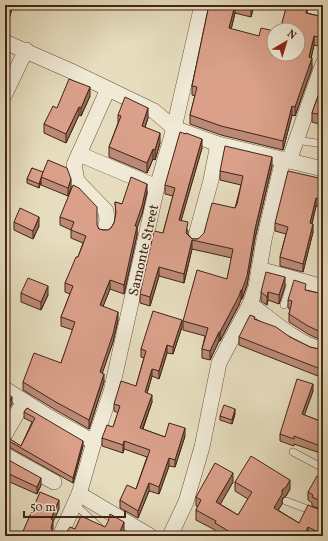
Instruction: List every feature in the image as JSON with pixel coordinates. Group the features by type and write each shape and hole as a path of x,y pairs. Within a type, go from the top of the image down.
{"street":[{"name":"Samonte Street","path":"81,500 94,442 111,392 157,187 174,128 202,5"},
{"path":"5,42 26,50 154,112 174,128 218,144 323,169"},
{"path":"5,94 26,50"},
{"path":"170,536 186,502 198,461 219,363 250,304 259,270 264,240 286,160 296,140 323,64"},
{"path":"105,230 107,220 106,211 77,181 74,164 108,89"},
{"path":"195,239 211,180 218,144"},
{"path":"79,154 157,187"},
{"path":"259,270 323,286"},
{"path":"250,304 300,340 312,347 323,350"},
{"path":"5,389 94,442"},
{"path":"5,434 24,401"},
{"path":"5,455 54,482"},
{"path":"60,536 81,500"},
{"path":"71,536 81,500"},
{"path":"81,500 150,536"}],"lane":[{"path":"310,12 323,14"},
{"path":"296,140 323,144"},
{"path":"284,305 292,279"},
{"path":"293,452 323,468"},
{"path":"81,500 102,530"},
{"path":"286,502 323,515"}],"building":[{"path":"5,5 11,5 7,18 5,17"},
{"path":"209,5 235,5 229,28 259,36 261,28 266,29 266,62 306,62 306,22 282,22 286,8 292,9 293,5 307,5 306,13 323,17 323,38 314,36 309,57 312,58 295,107 292,106 283,141 221,126 190,115 197,87 192,86"},
{"path":"240,5 251,5 251,8"},
{"path":"69,79 90,87 81,108 79,107 66,134 44,124 53,106 57,108"},
{"path":"323,82 323,115 312,113"},
{"path":"125,97 148,108 142,126 160,133 155,150 153,149 147,163 109,147 121,116 118,115"},
{"path":"180,132 202,139 179,220 188,222 186,233 192,239 198,239 204,233 212,203 235,208 237,204 243,176 220,171 225,146 272,157 255,229 247,276 242,290 210,351 202,349 208,328 183,321 197,270 227,279 233,249 192,240 184,274 159,267 150,297 140,294 154,231 163,233 175,188 165,185"},
{"path":"48,160 67,168 71,179 68,188 41,177"},
{"path":"32,168 43,172 39,184 27,179"},
{"path":"288,171 323,179 323,200 316,198 310,223 313,224 303,264 280,257 288,227 275,223"},
{"path":"131,177 147,184 142,206 135,226 137,226 124,285 110,280 100,305 118,312 113,334 100,372 104,374 89,420 23,382 34,353 61,363 75,322 61,317 73,286 65,283 76,257 78,257 86,236 71,230 74,222 60,217 73,185 79,188 97,207 97,225 99,229 108,230 114,223 116,213 115,202 122,204"},
{"path":"20,208 39,217 33,231 14,222"},
{"path":"266,272 285,277 279,295 268,292 267,297 261,292"},
{"path":"28,278 48,286 41,302 21,293"},
{"path":"294,280 306,284 305,290 323,294 323,333 308,326 289,314 292,301 288,300"},
{"path":"153,311 182,320 173,347 167,345 159,371 152,369 145,392 152,395 140,428 165,437 169,423 185,428 175,460 169,458 159,487 149,483 138,511 120,500 127,485 136,489 150,450 124,441 123,445 102,438 107,425 113,427 120,406 114,404 121,381 136,386 146,351 141,349"},
{"path":"250,315 255,317 254,319 276,327 290,337 310,347 323,350 323,370 239,337"},
{"path":"297,379 313,384 302,414 323,422 323,447 294,436 294,439 280,434"},
{"path":"5,392 12,397 5,409"},
{"path":"224,405 235,409 232,420 220,416"},
{"path":"27,408 83,441 73,478 5,440 5,437 7,437 21,446 35,418 24,412"},
{"path":"251,456 290,480 286,487 282,490 282,494 274,508 299,523 308,505 323,511 319,518 323,520 323,523 318,532 308,527 304,536 235,536 215,523 216,521 196,510 201,500 196,497 215,463 233,473 216,502 238,515 252,492 235,482"},
{"path":"5,458 41,478 37,487 5,472"},
{"path":"317,476 323,479 323,502 312,497 313,495 308,492"},
{"path":"40,492 59,500 51,519 53,520 51,528 53,532 61,536 21,536"},
{"path":"110,514 124,522 118,536 61,536 65,534 70,527 75,529 81,516 105,527"}]}
